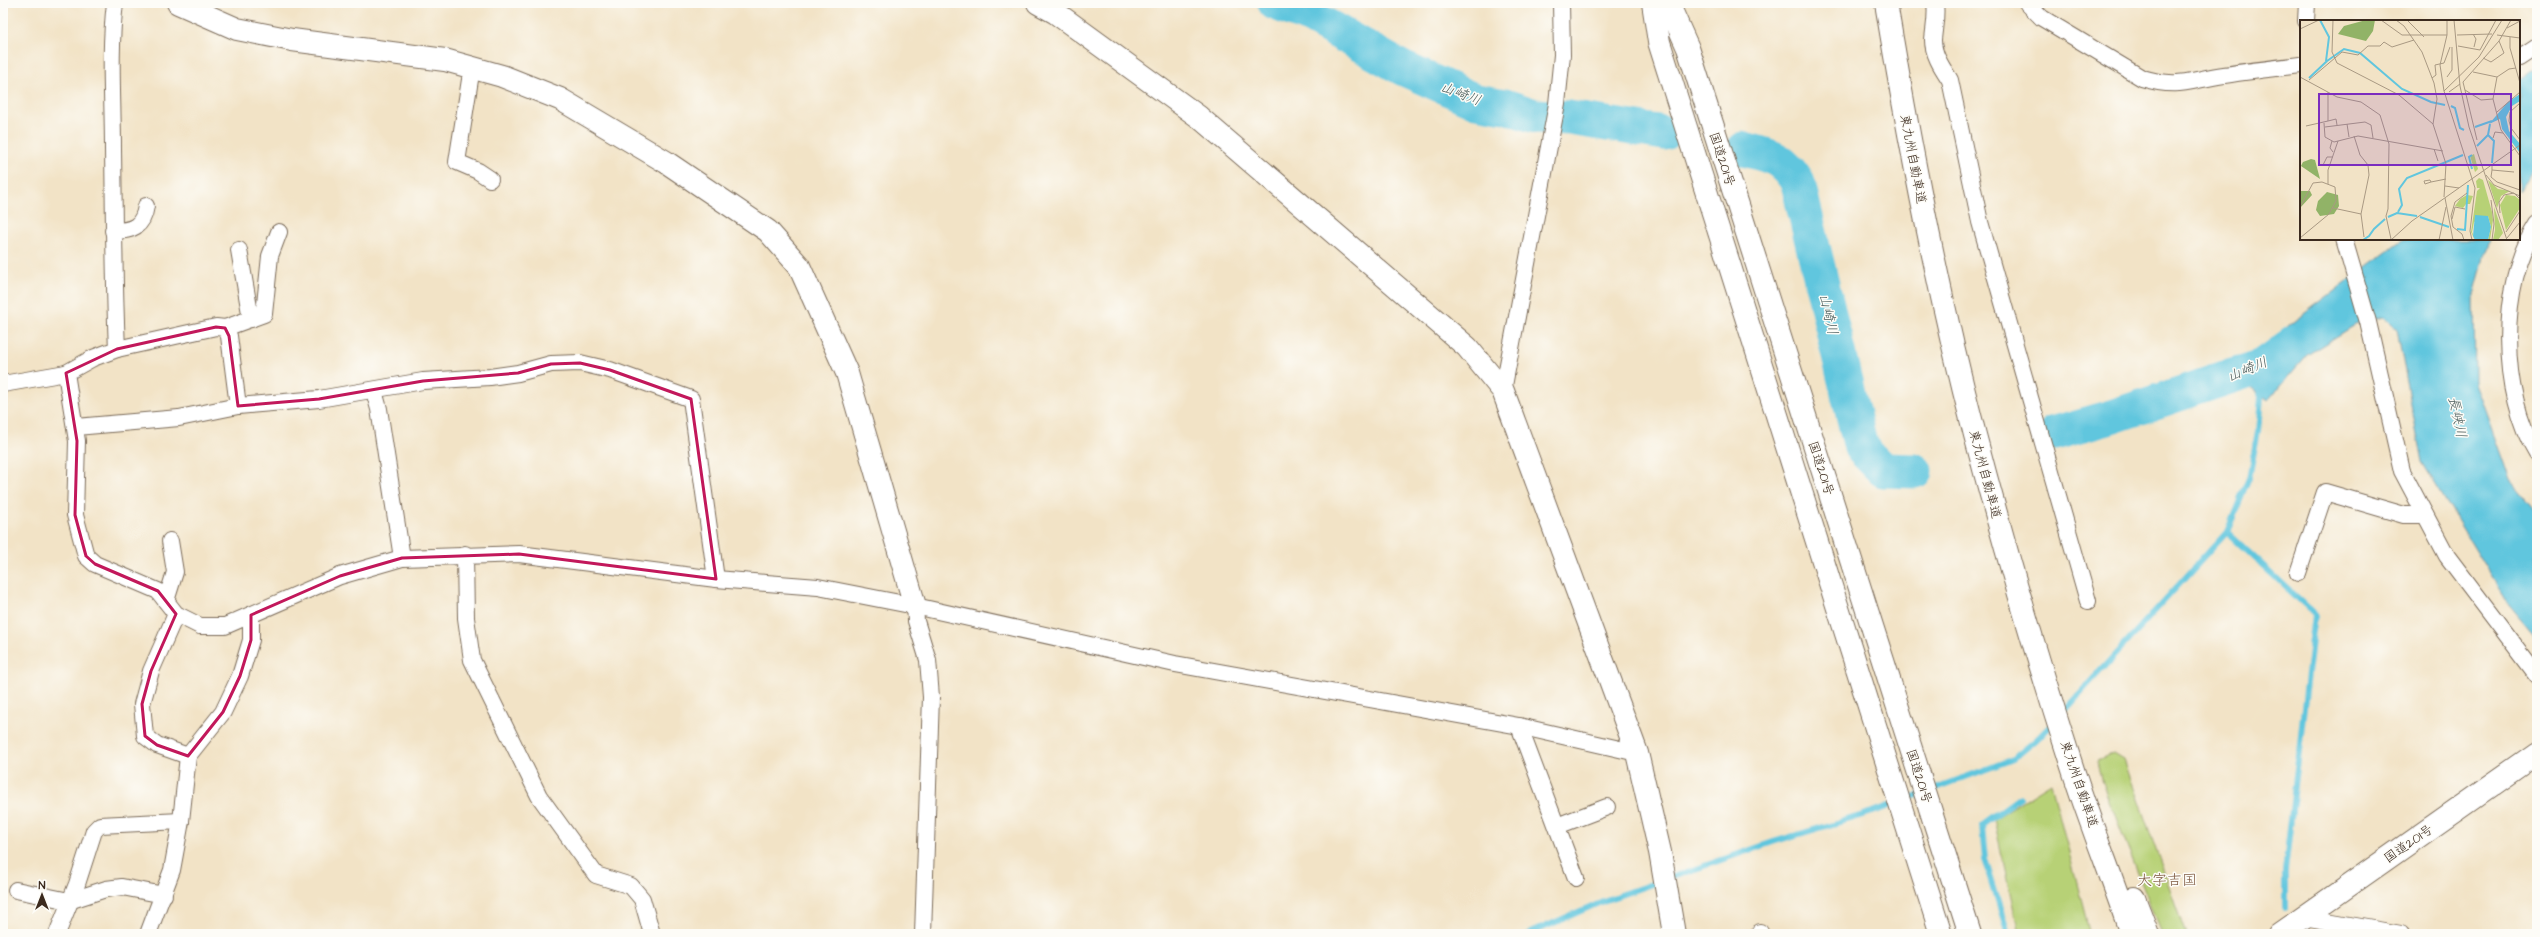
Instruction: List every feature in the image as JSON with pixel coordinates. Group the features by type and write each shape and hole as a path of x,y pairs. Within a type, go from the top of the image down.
{"main road":[{"path":"178,3 237,29 292,40 445,60 502,76 560,99 666,162 768,231 799,266 847,373 915,606"},
{"path":"1038,3 1056,13 1199,117 1467,346 1503,391 1637,753 1660,852 1673,925"},
{"name":"国道201号","path":"1653,3 1661,50 1941,934"},
{"name":"国道201号","path":"1668,3 1688,48 1970,934"},
{"name":"東九州自動車道","path":"1886,3 1902,100 1939,282 1974,434 2013,572 2039,656 2081,778 2131,934"},
{"name":"国道201号","path":"2290,928 2537,753"},
{"path":"2081,778 2148,934"}],"street":[{"path":"115,3 111,85 113,230 117,349"},
{"path":"1503,391 1556,104 1562,55 1561,3"},
{"path":"1935,3 1937,21 1933,42 1938,61 1950,80 1980,222 2088,601"},
{"path":"2026,3 2042,18 2142,78 2159,83 2177,85 2222,75 2300,65"},
{"path":"2306,20 2307,3"},
{"path":"2520,57 2537,46"},
{"path":"472,68 457,162 478,171 490,179"},
{"path":"113,230 131,230 137,227 145,216 146,206"},
{"path":"2537,224 2522,251 2513,282 2509,310 2508,347 2513,390 2524,424 2537,454"},
{"path":"3,384 66,373 93,358 117,349 216,326 225,328 264,314 270,256 279,232"},
{"path":"2344,240 2368,322 2402,471 2447,556 2537,675"},
{"path":"239,250 251,319"},
{"path":"225,328 229,336 238,406"},
{"path":"76,427 179,418 238,406 374,391 423,381 518,373 552,364 580,363 610,370 646,385 691,399 716,578"},
{"path":"66,373 76,427 75,515 86,556 95,564 158,591 176,614 200,626 225,626 340,576 402,558 465,554 519,554 716,578 818,587 915,606 1175,664 1519,726 1637,753"},
{"path":"374,391 379,409 402,558"},
{"path":"2298,573 2325,492 2404,515 2425,515"},
{"path":"166,601 175,572 170,541"},
{"path":"465,554 466,618 472,660 539,796 596,875 631,886 642,899 652,934"},
{"path":"915,606 916,621 928,660 931,697 923,934"},
{"path":"176,614 151,671 142,704 145,736 157,745 188,756"},
{"path":"148,934 164,895 172,870 181,821 188,756 223,712 240,676 251,640 251,615"},
{"path":"1519,726 1576,878"},
{"path":"1556,826 1607,807"},
{"path":"57,934 77,884 94,831 100,825 181,821"},
{"path":"16,890 69,901 106,889 122,886 164,895"},
{"path":"2290,928 2401,934"}],"highlighted area":[{"path":"216,327 225,328 229,336 238,406 319,399 423,381 518,373 551,364 580,363 610,370 691,399 716,579 519,554 402,558 340,576 251,615 251,640 240,676 223,712 188,756 157,745 145,736 142,704 151,671 176,614 158,591 95,564 86,556 75,515 77,441 66,373 117,349"}],"green space":[{"path":"2114,754 2124,760 2186,934 2162,934 2101,780 2097,761"},
{"path":"2051,783 2090,934 2019,934 1994,819"}],"water":[{"path":"2537,68 2537,167 2520,190 2520,80"},
{"name":"長峡川","path":"2403,240 2489,240 2474,294 2475,383 2510,480 2537,513 2537,638 2507,602 2422,462 2397,329 2382,316 2355,325 2307,355 2268,400 2250,386 2257,361 2289,325"}],"waterway":[{"name":"山崎川","path":"1275,3 1311,17 1402,68 1476,101 1505,106 1535,116 1569,118 1664,133"},
{"name":"山崎川","path":"1744,149 1776,159 1787,168 1798,183 1861,448 1883,470 1915,471"},
{"name":"山崎川","path":"2055,433 2108,418 2262,366 2294,343"},
{"path":"2060,715 2227,532 2249,478 2258,431 2262,386"},
{"path":"2227,532 2315,614 2285,871 2285,907"},
{"path":"1529,934 1603,901 1773,842 1873,812 2013,759 2036,740 2054,722"},
{"path":"2008,934 1985,859 1982,825 2019,798"}],"district":[{"name":"大字吉国","path":"2167,880"}]}
